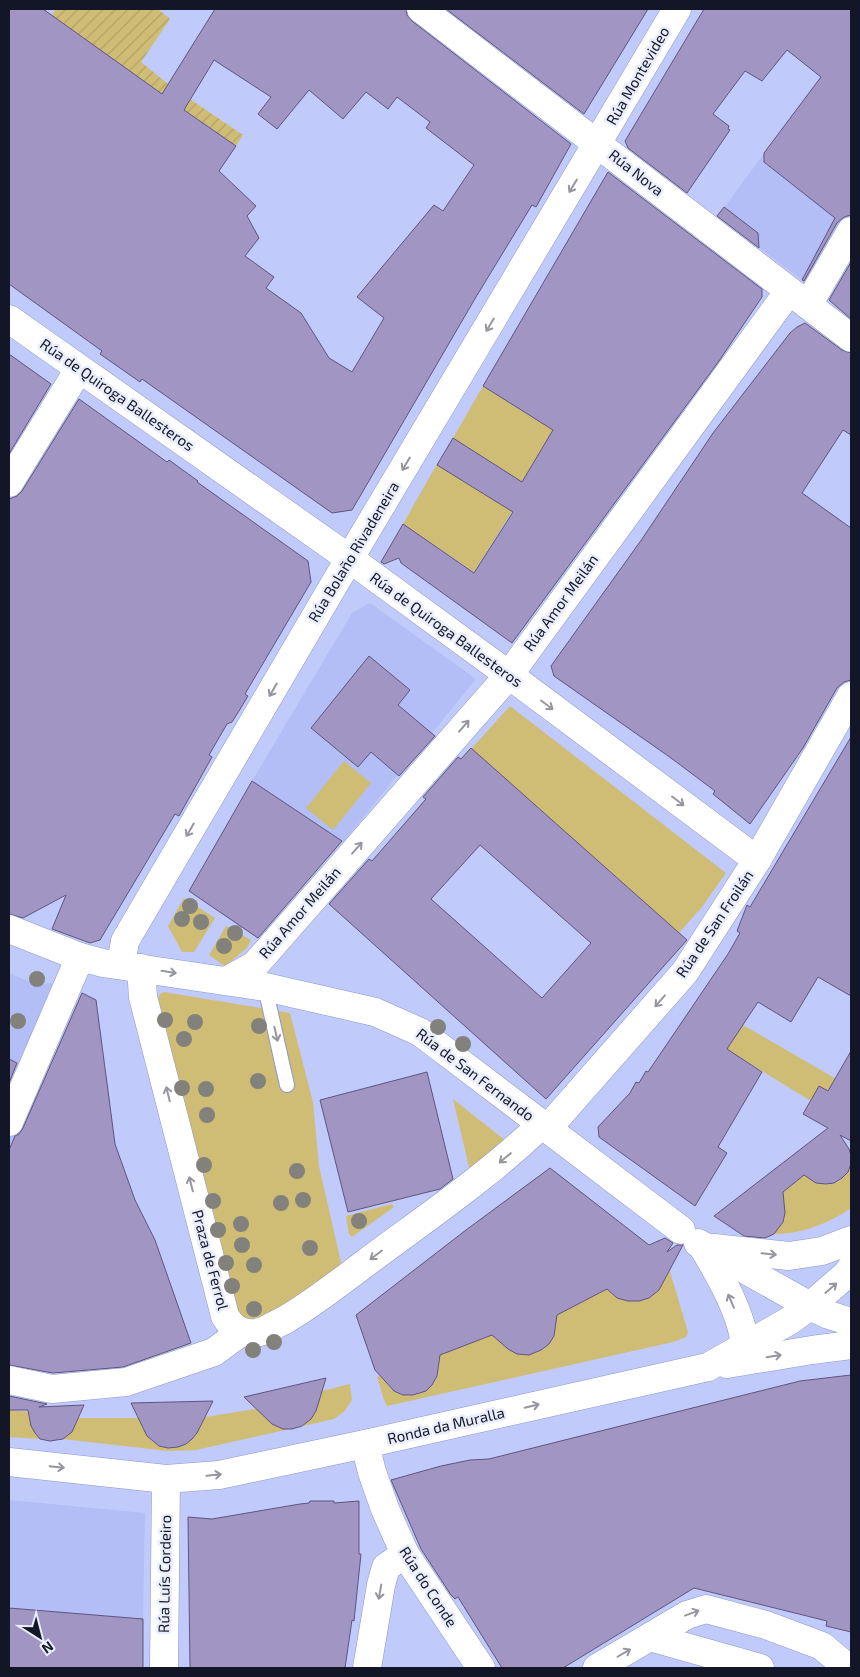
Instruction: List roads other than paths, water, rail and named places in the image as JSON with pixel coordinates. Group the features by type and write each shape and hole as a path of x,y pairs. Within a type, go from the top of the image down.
{"street":[{"name":"Rúa Nova","path":"421,9 851,338"},
{"name":"Rúa Montevideo","path":"598,144 678,9"},
{"name":"Rúa Bolaño Rivadeneira","path":"131,966 125,941 598,144"},
{"name":"Rúa Amor Meilán","path":"226,981 255,965 509,675 851,231"},
{"name":"Rúa de Quiroga Ballesteros","path":"10,323 79,369 350,559 758,860"},
{"path":"9,483 79,369"},
{"name":"Rúa de San Froilán","path":"544,1127 685,972 758,860 851,696"},
{"name":"Rúa de San Fernando","path":"9,929 80,957 265,987 375,1012 420,1032 694,1240 810,1306 851,1322"},
{"path":"9,1122 80,957"},
{"name":"Praza de Ferrol","path":"131,966 143,997 224,1316 230,1325 241,1332"},
{"path":"9,1380 52,1389 126,1382 214,1352 241,1332 254,1334 267,1330 329,1291 506,1158 544,1127"},
{"path":"694,1240 789,1256 822,1251 851,1240"},
{"name":"Rúa de San Fernando","path":"694,1240 729,1297 744,1333 745,1347"},
{"name":"Ronda da Muralla","path":"9,1462 166,1480 219,1475 708,1367 745,1347 810,1306 847,1274 851,1268"},
{"path":"708,1367 851,1345"},
{"name":"Rúa do Conde","path":"365,1444 372,1472 385,1509 405,1554 481,1668"},
{"name":"Rúa Luís Cordeiro","path":"164,1668 166,1480"},
{"path":"368,1668 381,1585 386,1567 405,1554"},
{"path":"597,1668 687,1615 706,1609 766,1625 822,1646 848,1668"},
{"path":"650,1638 760,1668"}],"lane":[{"path":"265,987 287,1085"}]}
